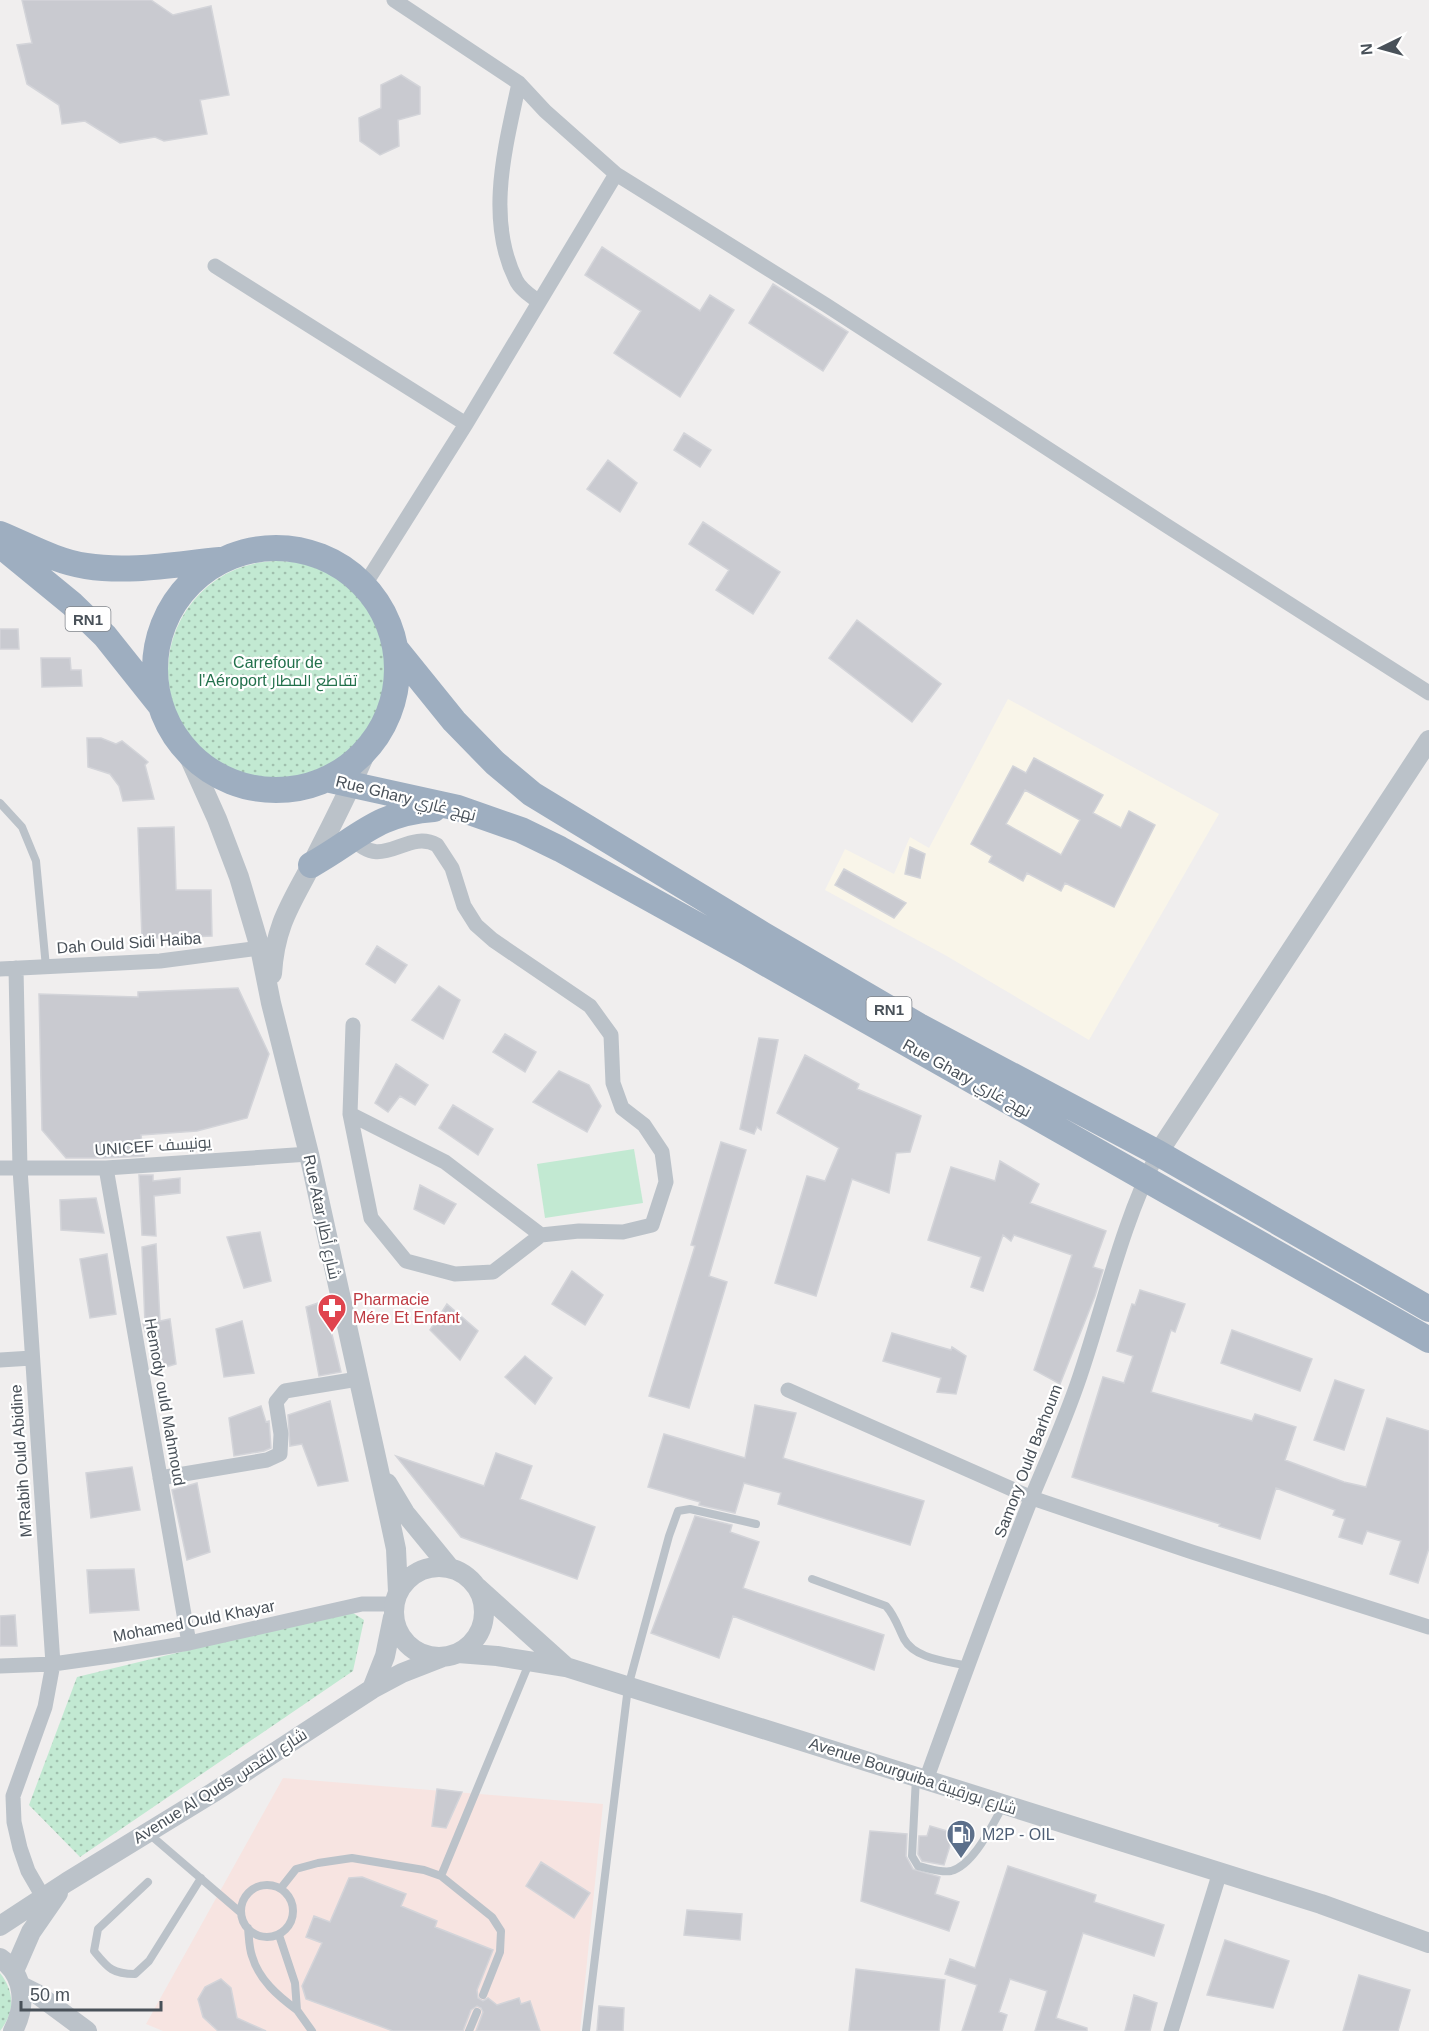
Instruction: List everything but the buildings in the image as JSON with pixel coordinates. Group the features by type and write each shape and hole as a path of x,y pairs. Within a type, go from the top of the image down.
{"highway":[{"path":"0,534 52,556 84,566 118,570 223,560"},
{"name":"RN1","path":"0,545 72,604 105,636 162,707"},
{"path":"264,548 291,549 317,555 341,567 364,586 383,613 394,648 396,675 392,701 382,726 367,748 348,766 326,779 302,787 277,790 252,788 227,780 205,767 186,750 172,730 162,707 156,683 156,658 160,633 170,610 184,590 202,573 238,554 264,548"},
{"name":"Rue Ghary نهج غاري","path":"394,648 454,722 495,763 532,794 762,934 914,1036 1145,1178 1429,1340"},
{"name":"Rue Ghary نهج غاري","path":"326,779 458,808 521,830 560,849 747,952 914,1036 1158,1153 1429,1309"},
{"path":"311,865 374,824 406,813 458,808"}],"street":[{"path":"394,0 519,82 545,111 616,174 826,305 1429,693"},
{"path":"519,82 502,162 500,201 502,227 507,254 516,281 526,293 539,302"},
{"path":"364,586 466,424 616,174"},
{"path":"215,266 466,424"},
{"path":"1158,1153 1429,740"},
{"name":"Rue Atar شارع أطار","path":"271,1004 273,954 280,925 352,786 367,748"},
{"name":"Rue Atar شارع أطار","path":"186,750 218,819 239,877 260,948 271,1004 309,1154 396,1549 395,1604"},
{"path":"352,837 358,844 373,852 389,851 420,841 437,845 452,868 464,906 476,925 493,940 590,1006 611,1035 614,1083 622,1108 644,1125 662,1152 666,1182 652,1225 623,1232 579,1231 541,1235 493,1272 455,1274 406,1262 371,1218 350,1114 353,1025"},
{"name":"Dah Ould Sidi Haiba","path":"0,969 160,962 260,948"},
{"name":"M'Rabih Ould Abidine","path":"16,968 20,1168 53,1664 45,1707 13,1796 14,1822 20,1848 28,1871 43,1898"},
{"path":"350,1114 445,1162 541,1235"},
{"name":"Samory Ould Barhoum","path":"921,1779 1053,1448 1080,1376 1145,1178 1158,1153"},
{"name":"UNICEF يونيسف","path":"0,1168 106,1168 309,1154"},
{"name":"Hemody ould Mahmoud","path":"106,1168 189,1643"},
{"path":"0,1360 32,1358"},
{"path":"160,1478 267,1460 280,1454 276,1402 285,1391 358,1379"},
{"path":"788,1390 1032,1498 1192,1552 1429,1627"},
{"name":"Rue Atar شارع أطار","path":"377,1468 405,1513 450,1568"},
{"path":"372,1689 385,1656 395,1604 407,1580 419,1570 434,1566 450,1568 469,1578 476,1586 483,1601 484,1617 480,1632 471,1644 451,1655 426,1656 410,1647 399,1634 395,1604"},
{"name":"Avenue Bourguiba شارع بورقيبة","path":"476,1586 566,1667"},
{"name":"Mohamed Ould Khayar","path":"0,1666 53,1664 189,1643 362,1604 395,1604"},
{"name":"Avenue Bourguiba شارع بورقيبة","path":"451,1655 530,1660 566,1667 1321,1904 1429,1943"},
{"name":"Avenue Al Quds شارع القدس","path":"0,1926 372,1689 402,1673 451,1655"},
{"path":"1171,2031 1220,1872"},
{"name":"Avenue Al Quds شارع القدس","path":"11,1972 31,1932 67,1882"},
{"path":"11,1972 22,2002 20,2018 13,2031"},
{"path":"11,1972 87,2031"}],"lane":[{"path":"0,803 22,827 36,861 46,967"},
{"path":"586,2031 628,1688 669,1536 678,1511 690,1509 756,1524"},
{"path":"812,1579 886,1606 912,1650 968,1666"},
{"path":"441,1876 530,1660"},
{"path":"921,1779 912,1856 918,1866 948,1871 960,1867 976,1852 1004,1805"},
{"path":"147,1833 240,1912 244,1925 254,1934 266,1938 279,1935 292,1922 294,1904 281,1888 270,1884 255,1886 244,1897 240,1912"},
{"path":"281,1888 296,1869 352,1858 424,1870 441,1876 492,1917 501,1931 500,1952 483,1995"},
{"path":"148,1882 98,1929 94,1951 106,1965 120,1974 135,1974 149,1961 201,1878"},
{"path":"248,1928 252,1957 263,1979 278,1996 297,2010 312,2031"},
{"path":"279,1935 295,1983 297,2010"},
{"path":"469,2031 477,2012"}],"shaded area":[{"path":"1008,699 1219,814 1089,1040 945,955 825,890 845,849 894,874 910,837 929,848"},
{"path":"283,1778 603,1804 580,2031 163,2031 146,2024"}],"green space":[{"name":"Carrefour de l'Aéroport تقاطع المطار","path":"267,561 289,561 320,569 339,579 356,593 370,610 380,629 386,649 388,671 386,693 380,713 370,732 356,749 339,763 320,773 289,781 267,781 226,768 208,756 193,741 176,713 168,682 168,660 181,619 193,601 208,586 236,569"},
{"path":"634,1149 643,1203 545,1218 537,1164"},
{"path":"350,1611 364,1620 353,1671 80,1857 29,1805 77,1677"},
{"path":"0,1973 11,1995 11,2009 0,2031"}],"place":[{"name":"Pharmacie Mére Et Enfant","path":"332,1334"},
{"name":"M2P - OIL","path":"961,1860"}]}
